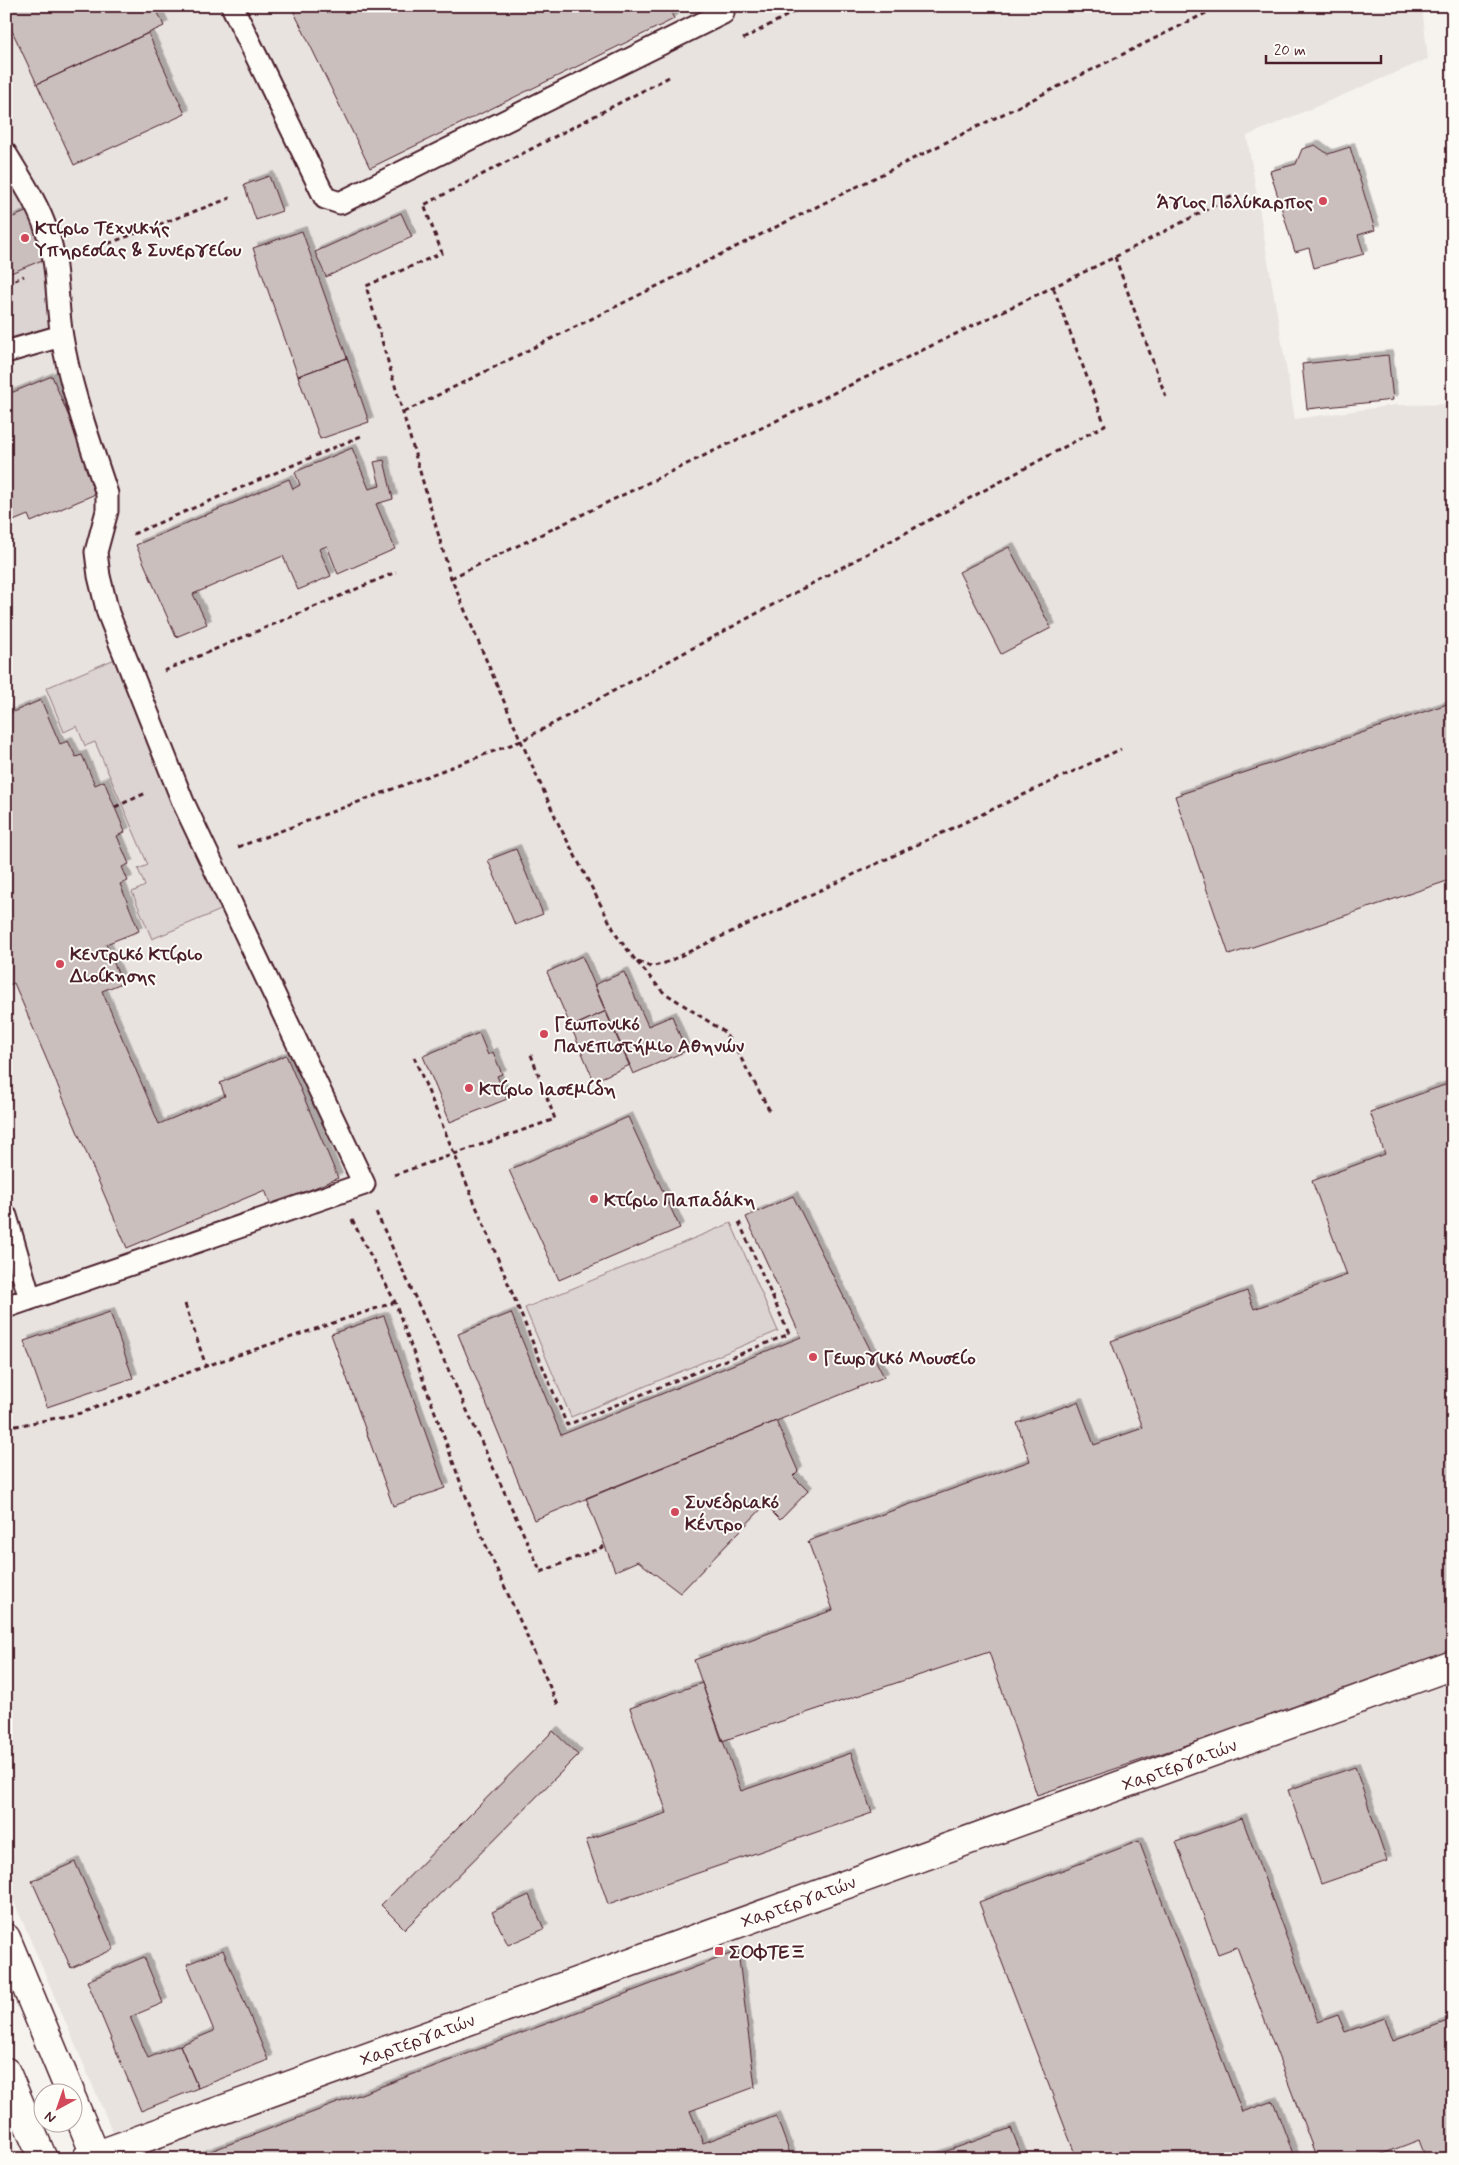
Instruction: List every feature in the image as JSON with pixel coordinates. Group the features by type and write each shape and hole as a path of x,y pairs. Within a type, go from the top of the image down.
{"street":[{"name":"Χαρτεργατών","path":"93,2158 1453,1665"},
{"path":"6,1938 66,2082"},
{"path":"6,2072 44,2159"},
{"path":"82,2127 93,2158"}],"lane":[{"path":"232,6 325,198 340,203 723,13 722,6"},
{"path":"6,154 38,208 48,232 54,263 62,336 73,388 107,494 107,511 96,552 99,576 108,613 183,802 364,1184 6,1307"},
{"path":"6,352 62,336"},
{"path":"6,1216 30,1299"}],"path":[{"path":"734,43 805,6"},
{"path":"404,412 1220,6"},
{"path":"672,76 424,205 442,253 366,286 451,578 521,741 584,872 618,936 636,961 662,991 723,1031 737,1051 772,1113"},
{"path":"451,578 1115,257 1233,196"},
{"path":"54,263 230,198"},
{"path":"1115,257 1167,400"},
{"path":"209,858 521,741 1105,425 1053,287"},
{"path":"96,552 361,436"},
{"path":"135,684 396,572"},
{"path":"636,961 650,967 665,962 1121,749"},
{"path":"530,1052 555,1119 455,1155 364,1184 541,1572 605,1546"},
{"path":"414,1057 567,1425 789,1334 739,1222"},
{"path":"340,1192 351,1218 395,1302 474,1517 558,1704"},
{"path":"6,1428 81,1413 206,1366 395,1302"},
{"path":"185,1304 206,1366"}],"shaded area":[{"name":"Γεωπονικό Πανεπιστήμιο Αθηνών","path":"6,6 1422,6 1428,59 1247,136 1295,419 1395,405 1453,404 1453,2159 124,2159 6,1883"},
{"path":"11,173 67,288 71,321 6,339 6,174"},
{"path":"122,656 228,907 152,939 132,892 145,886 138,869 148,865 95,742 85,746 77,726 64,732 46,688"},
{"path":"731,1223 778,1331 571,1417 525,1308"},
{"path":"6,1260 14,1287 6,1290"},
{"path":"6,2129 9,2135 19,2159 6,2159"}],"building":[{"path":"6,6 155,6 164,26 37,84 6,18"},
{"path":"291,6 668,6 674,19 370,168"},
{"path":"148,33 185,114 74,165 37,84"},
{"name":"Άγιος Πολύκαρπος","path":"1315,145 1328,154 1350,147 1375,230 1358,235 1364,254 1314,268 1309,248 1295,252 1270,171 1296,164 1302,149"},
{"path":"269,176 282,211 256,220 244,185"},
{"name":"Κτίριο Τεχνικής Υπηρεσίας & Συνεργείου","path":"33,209 52,256 6,275 6,220"},
{"path":"401,213 412,237 326,277 315,252"},
{"path":"302,231 347,358 298,376 253,248"},
{"path":"1388,355 1393,400 1307,409 1302,364"},
{"path":"347,358 369,422 320,439 298,376"},
{"path":"52,376 100,492 31,522 28,515 6,524 6,395"},
{"path":"352,448 369,489 380,486 374,462 384,460 393,499 376,504 395,549 338,574 327,546 319,549 331,576 298,590 283,556 193,594 207,624 176,637 136,545 289,479 293,489 300,485 295,472"},
{"path":"1009,547 1051,628 1001,654 959,572"},
{"name":"Κεντρικό Κτίριο Διοίκησης","path":"41,700 60,744 68,741 76,757 82,755 95,785 104,781 125,832 117,836 129,864 122,867 128,881 120,884 139,931 106,944 122,983 102,991 159,1124 225,1096 220,1083 286,1055 338,1178 271,1206 265,1190 127,1248 14,983 6,986 6,709 8,714"},
{"path":"1453,702 1453,879 1229,955 1175,796"},
{"path":"516,849 543,914 515,925 488,860"},
{"path":"582,956 606,1011 571,1027 547,972"},
{"path":"624,972 648,1026 672,1016 686,1051 633,1074 594,985"},
{"path":"606,1011 630,1065 594,1081 571,1027"},
{"name":"Κτίριο Ιασεμίδη","path":"479,1033 488,1055 493,1052 502,1074 497,1076 507,1099 450,1122 423,1056"},
{"path":"1453,1082 1453,1656 1037,1795 989,1652 722,1741 694,1660 833,1610 808,1541 1030,1461 1017,1423 1078,1402 1094,1445 1143,1428 1111,1341 1247,1291 1254,1309 1347,1275 1312,1181 1385,1154 1370,1112"},
{"name":"Κτίριο Παπαδάκη","path":"628,1117 680,1228 559,1280 509,1170"},
{"name":"Γεωργικό Μουσείο","path":"793,1196 884,1377 534,1520 458,1334 511,1313 561,1435 801,1337 746,1217"},
{"path":"110,1312 133,1378 47,1407 24,1341"},
{"path":"384,1316 445,1488 393,1506 331,1334"},
{"name":"Συνεδριακό Κέντρο","path":"776,1421 798,1471 793,1476 808,1491 780,1520 765,1505 680,1593 638,1561 615,1571 586,1498"},
{"path":"702,1683 741,1791 851,1753 872,1813 608,1904 586,1840 667,1813 630,1708"},
{"path":"553,1731 578,1755 405,1929 381,1905"},
{"path":"1355,1767 1387,1861 1321,1884 1288,1790"},
{"path":"1242,1818 1318,2022 1338,2015 1345,2032 1385,2018 1393,2041 1453,2019 1453,2159 1426,2159 1419,2140 1369,2159 1317,2159 1237,1947 1218,1954 1176,1842"},
{"path":"1139,1841 1242,2112 1273,2101 1295,2159 1077,2159 979,1902"},
{"path":"75,1862 114,1949 71,1968 32,1881"},
{"path":"529,1895 544,1929 508,1945 492,1912"},
{"path":"223,1950 268,2060 198,2088 180,2045 214,2031 187,1964"},
{"path":"738,1951 755,2087 690,2111 703,2143 776,2116 792,2159 190,2159"},
{"path":"144,1957 163,2003 130,2017 148,2058 180,2045 198,2088 141,2111 87,1981"},
{"path":"1011,2128 1023,2159 925,2159"}],"place":[{"name":"Άγιος Πολύκαρπος","path":"1323,201"},
{"name":"Κτίριο Τεχνικής Υπηρεσίας & Συνεργείου","path":"25,238"},
{"name":"Κεντρικό Κτίριο Διοίκησης","path":"60,964"},
{"name":"Γεωπονικό Πανεπιστήμιο Αθηνών","path":"544,1034"},
{"name":"Κτίριο Ιασεμίδη","path":"469,1088"},
{"name":"Κτίριο Παπαδάκη","path":"594,1199"},
{"name":"Γεωργικό Μουσείο","path":"813,1357"},
{"name":"Συνεδριακό Κέντρο","path":"675,1512"},
{"name":"ΣΟΦΤΕΞ","path":"719,1951"}]}
